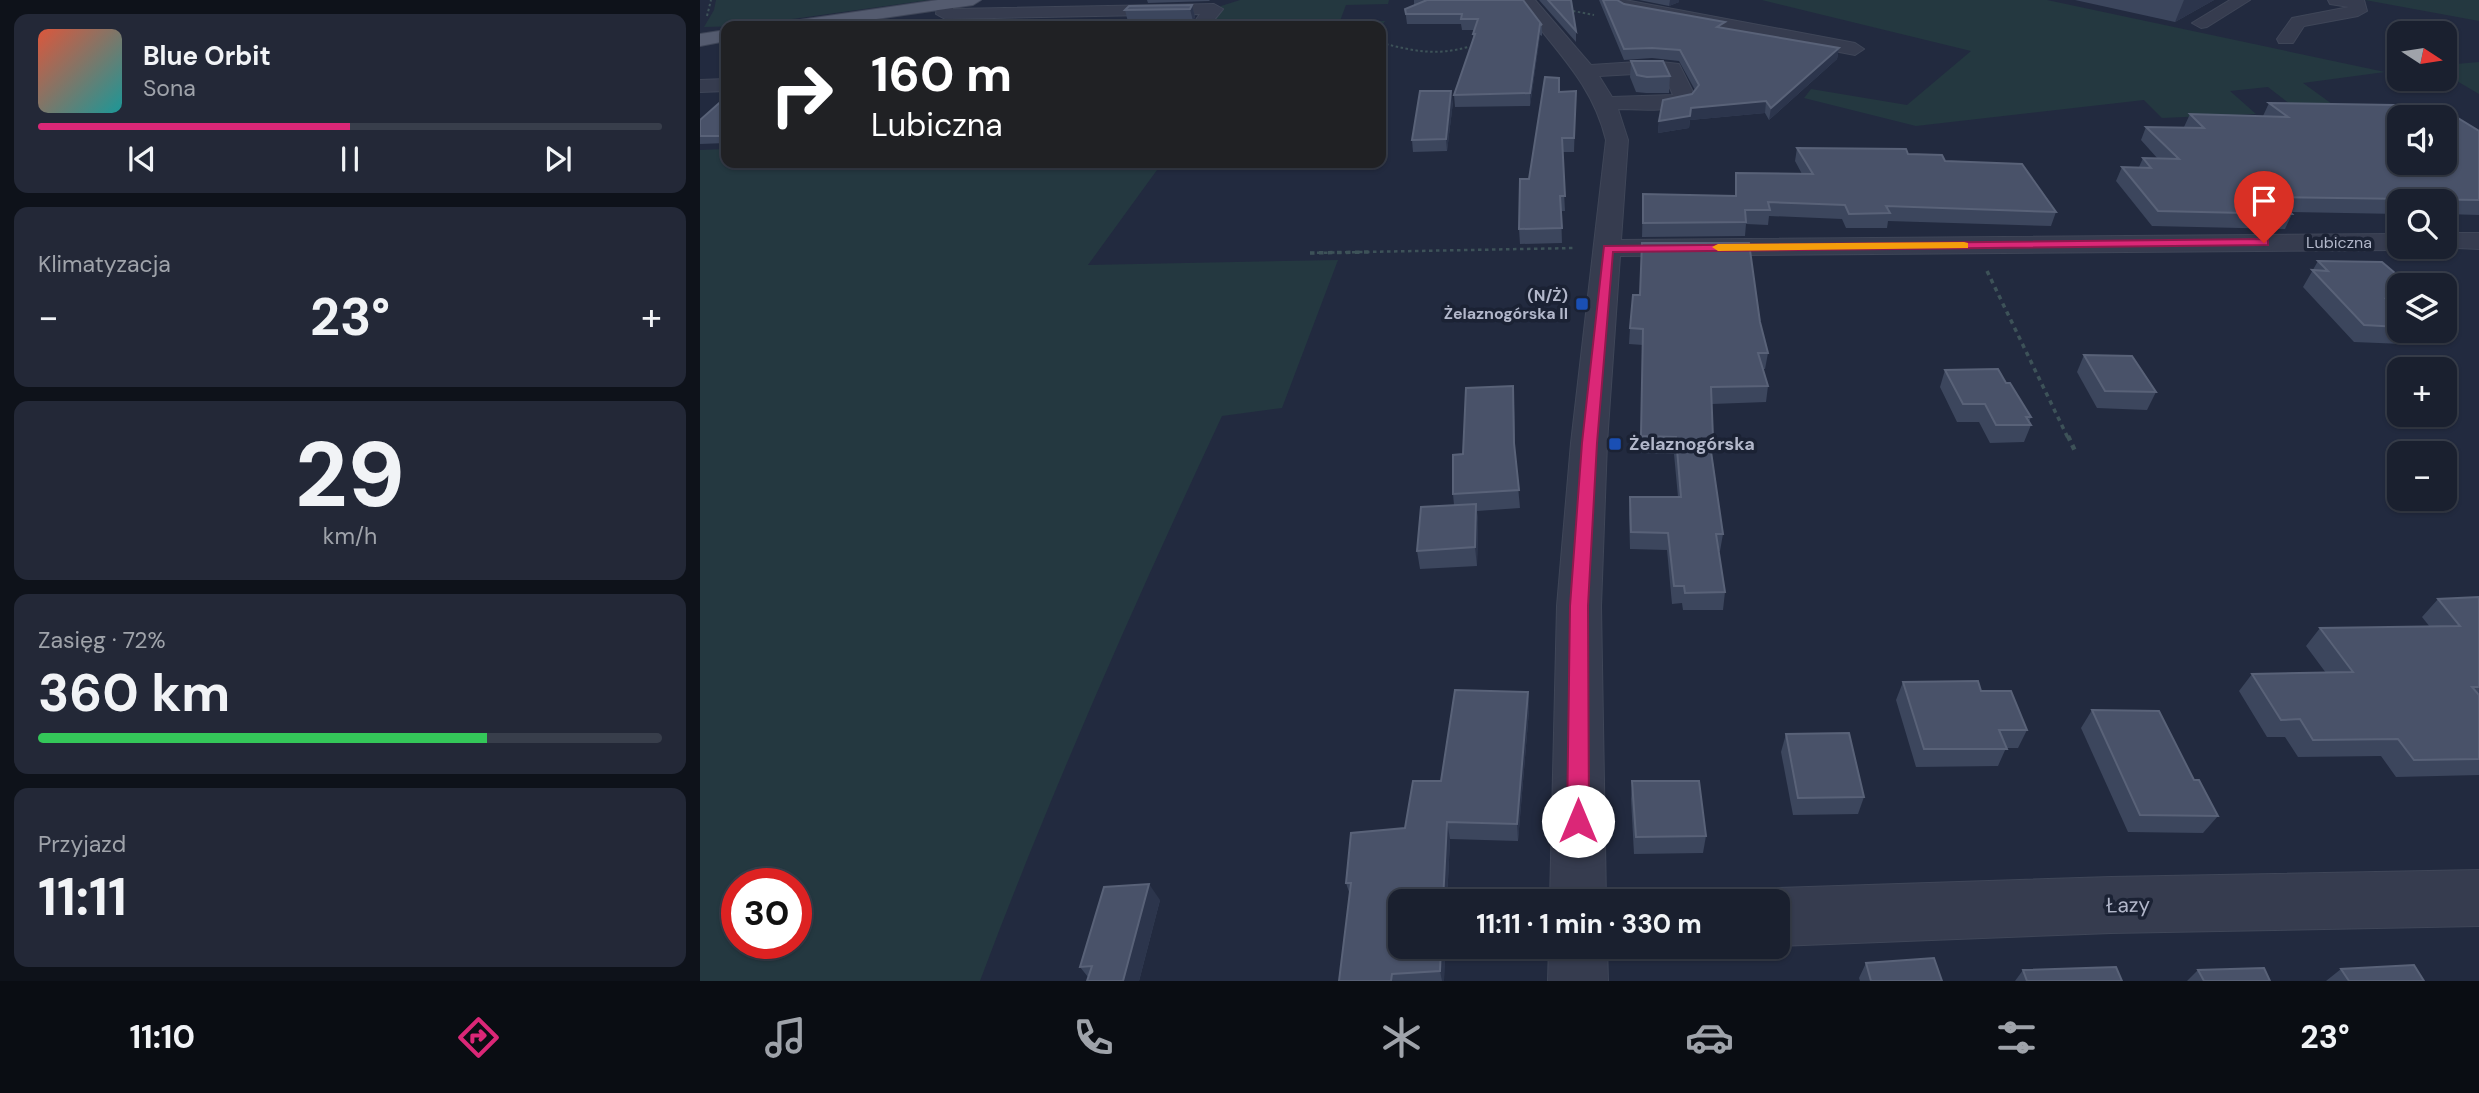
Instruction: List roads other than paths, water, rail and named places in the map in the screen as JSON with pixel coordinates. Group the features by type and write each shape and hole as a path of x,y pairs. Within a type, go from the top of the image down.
{"main road":[{"path":"827,21 973,0"},
{"path":"700,40 721,37"}],"street":[{"path":"1526,0 1607,103 1615,127 1618,156 1589,443 1579,606 1578,889"},
{"path":"1611,0 1633,8 1726,23 1855,49"},
{"path":"2201,23 2242,0"},
{"path":"2287,39 2298,22 2358,11 2358,4 2336,0"},
{"path":"944,4 945,14 1214,9 1205,21"},
{"path":"1584,71 1652,66 1672,68 1685,98 1674,102 1607,103"},
{"path":"700,86 721,85"},
{"path":"2457,241 2479,241"},
{"name":"Lubiczna","path":"1608,248 2387,242"},
{"name":"Łazy","path":"1790,917 2111,905 2479,898"},
{"path":"1577,981 1578,959"}],"place":[{"name":"(N/Ż) Żelaznogórska II","path":"1582,304"},
{"name":"Żelaznogórska","path":"1615,444"}]}
